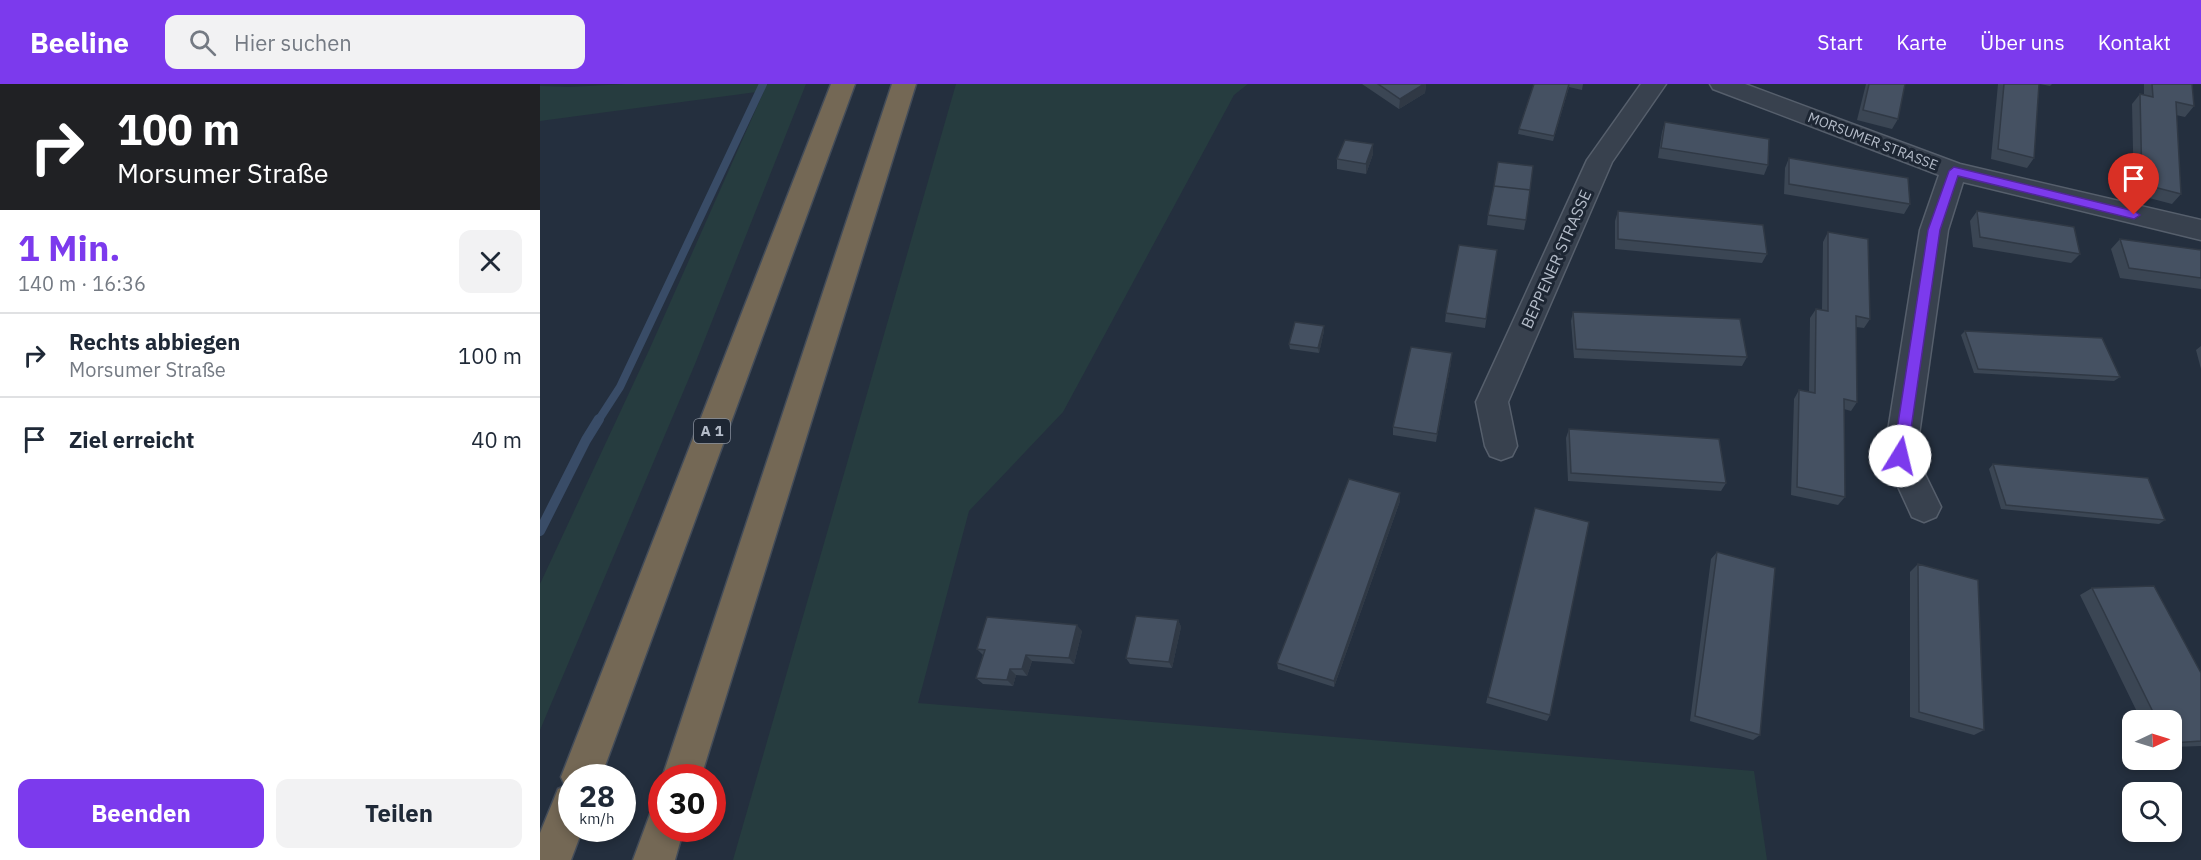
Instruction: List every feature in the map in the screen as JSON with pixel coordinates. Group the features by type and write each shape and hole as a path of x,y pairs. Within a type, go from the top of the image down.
{"highway":[{"name":"A 1","path":"586,764 843,84"},
{"path":"685,764 904,84"},
{"path":"550,860 558,839"},
{"path":"654,860 660,842"}],"street":[{"name":"BEPPENER STRASSE","path":"1502,446 1492,402 1600,160 1654,84"},
{"name":"MORSUMER STRASSE","path":"1722,84 1954,171 2201,230"},
{"path":"1924,507 1900,456 1934,230 1954,171"}],"green space":[{"path":"806,84 695,364 540,730 540,584 650,348 764,91 540,121 540,86"},
{"path":"956,84 1248,84 1234,95 1063,412 969,511 918,703 1754,771 1767,860 733,860"}],"building":[{"path":"1378,84 1424,84 1400,99"},
{"path":"1534,84 1569,84 1554,136 1519,129"},
{"path":"1869,84 1905,84 1898,119 1863,110"},
{"path":"2004,84 2039,84 2034,158 1998,149"},
{"path":"2152,84 2192,84 2194,106 2176,102 2181,194 2142,184 2140,94 2153,97"},
{"path":"1665,122 1769,139 1768,165 1661,148"},
{"path":"1345,140 1373,144 1366,164 1337,159"},
{"path":"1789,158 1908,178 1910,204 1789,184"},
{"path":"1498,162 1533,166 1530,190 1494,186"},
{"path":"1494,186 1530,190 1526,220 1488,215"},
{"path":"1618,211 1763,225 1767,254 1618,239"},
{"path":"1977,211 2074,227 2080,254 1980,237"},
{"path":"1828,232 1868,239 1870,319 1856,316 1857,402 1844,399 1845,497 1797,487 1799,390 1815,393 1816,309 1828,311"},
{"path":"2120,239 2201,250 2201,278 2129,268"},
{"path":"1459,245 1497,250 1486,319 1446,313"},
{"path":"1573,312 1740,319 1747,357 1576,349"},
{"path":"1295,322 1324,326 1318,348 1289,344"},
{"path":"1965,331 2102,338 2120,377 1978,369"},
{"path":"1411,347 1452,353 1437,434 1393,427"},
{"path":"1569,429 1719,439 1726,483 1571,473"},
{"path":"1993,464 2148,478 2165,520 2006,505"},
{"path":"1349,479 1400,493 1334,681 1277,663"},
{"path":"1535,508 1589,522 1550,715 1488,697"},
{"path":"1717,552 1775,568 1760,735 1695,716"},
{"path":"1918,564 1978,580 1984,730 1919,712"},
{"path":"2154,586 2201,673 2201,741 2182,742 2182,710 2152,710 2092,588"},
{"path":"1136,616 1178,620 1169,662 1126,658"},
{"path":"987,617 1077,625 1069,658 1026,655 1022,669 1010,669 1007,680 976,678 985,650 977,649"}],"waterway":[{"path":"598,421 620,387 763,84"},
{"path":"540,531 599,419"}],"route":[{"path":"1900,456 1934,230 1954,171 2134,215"}]}
